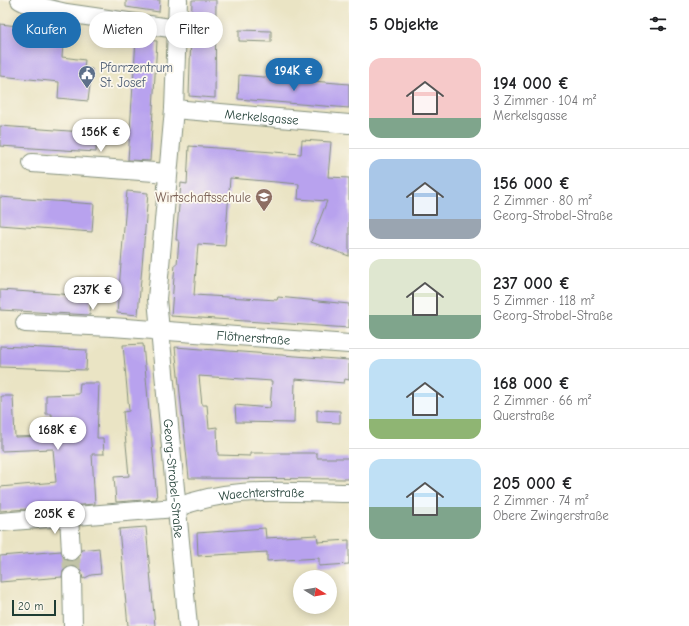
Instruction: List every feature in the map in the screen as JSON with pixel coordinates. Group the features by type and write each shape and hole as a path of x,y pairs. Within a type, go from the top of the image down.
{"street":[{"path":"20,0 28,4 51,10 165,27"},
{"name":"Georg-Strobel-Straße","path":"178,0 178,12"},
{"name":"Georg-Strobel-Straße","path":"176,48 174,109 157,299 188,626"},
{"name":"Merkelsgasse","path":"174,109 349,124"},
{"path":"32,163 168,173"},
{"path":"25,323 159,331"},
{"name":"Flötnerstraße","path":"159,331 349,344"},
{"name":"Waechterstraße","path":"0,522 176,508 195,500 220,494 242,492 349,493"},
{"path":"69,517 71,551"},
{"path":"72,576 73,626"}],"building":[{"path":"126,0 160,0 159,12 126,7"},
{"path":"192,0 216,0 216,12 192,12"},
{"path":"0,24 12,25 12,48 63,48 62,57 85,60 84,68 92,69 88,101 58,98 59,82 0,76"},
{"path":"239,30 271,31 271,42 239,41"},
{"path":"135,48 157,48 150,161 128,160"},
{"path":"190,48 216,48 215,98 189,96"},
{"path":"239,75 349,84 349,108 238,99"},
{"path":"0,126 97,133 96,152 0,146"},
{"path":"302,140 331,142 328,177 349,178 349,256 311,242 327,201 298,199 299,184 230,178 225,246 198,244 194,295 277,300 278,297 349,304 349,328 171,316 175,264 177,264 179,240 176,240 181,183 187,184 189,146 301,154"},
{"path":"127,191 148,193 138,315 117,313"},
{"path":"0,197 94,204 92,232 0,225"},
{"path":"0,290 91,296 90,315 0,310"},
{"path":"143,344 157,499 116,502 114,477 129,476 123,412 129,411 123,345"},
{"path":"0,346 87,350 86,370 0,367"},
{"path":"175,347 349,360 349,380 345,379 344,383 295,379 294,423 236,422 235,405 270,408 272,381 199,376 202,405 207,405 209,428 217,427 218,455 250,456 250,453 317,453 317,458 349,458 349,479 189,478"},
{"path":"80,383 99,383 97,438 103,438 104,454 92,454 95,504 0,511 0,487 56,482 53,449 1,451 1,396 13,396 15,437 51,436 52,414 46,414 46,395 79,394"},
{"path":"317,410 340,411 340,423 317,422"},
{"path":"146,527 155,626 128,626 119,529"},
{"path":"265,528 266,538 317,535 318,542 349,540 349,564 319,566 319,558 267,561 267,552 198,556 197,533"},
{"path":"99,548 101,574 91,575 83,579 81,570 71,566 63,571 62,577 0,582 0,556 61,551 66,560 72,561 80,556 81,550"}],"tunnel":[{"path":"71,551 72,576"}],"place":[{"name":"Pfarrzentrum St. Josef","path":"87,89"},
{"name":"Wirtschaftsschule","path":"264,212"}]}
